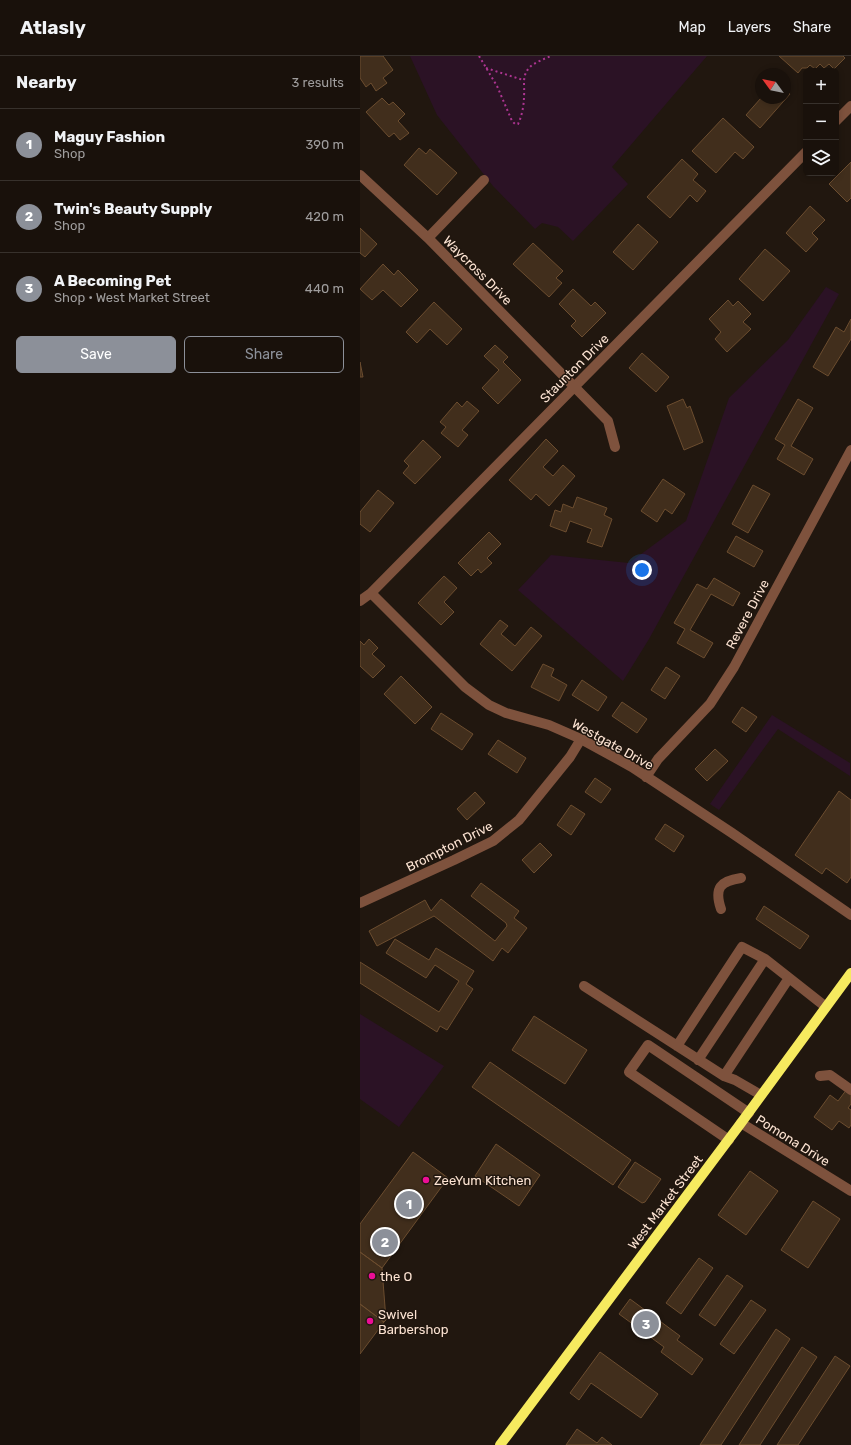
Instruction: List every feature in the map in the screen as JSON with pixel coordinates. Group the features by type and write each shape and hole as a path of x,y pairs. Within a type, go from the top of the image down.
{"main road":[{"name":"West Market Street","path":"500,1445 851,973"}],"street":[{"path":"839,119 851,106"},
{"name":"Staunton Drive","path":"360,602 371,593 803,155"},
{"name":"Waycross Drive","path":"360,175 428,238 608,421 615,447"},
{"path":"428,238 484,180"},
{"name":"Revere Drive","path":"646,776 658,759 710,704 734,668 851,450"},
{"name":"Westgate Drive","path":"371,593 465,687 489,705 506,713 549,725 582,739 632,767 732,833 851,915"},
{"name":"Brompton Drive","path":"360,903 493,841 519,820 570,757 582,739"},
{"path":"721,909 717,892 720,887 724,883 731,880 741,878"},
{"path":"677,1046 742,947 765,959 826,1007"},
{"path":"698,1060 765,959"},
{"path":"724,1076 789,978"},
{"path":"584,986 698,1060 724,1076 735,1080 761,1095"},
{"path":"728,1140 629,1072 648,1045 749,1112"},
{"path":"820,1076 830,1074 851,1090"},
{"name":"Pomona Drive","path":"741,1122 851,1191"}],"path":[{"path":"479,56 497,86 512,121 515,124 518,124 520,119 524,96 523,80 526,72 532,65 549,57"},
{"path":"486,68 523,80"}],"shaded area":[{"path":"410,56 707,56 612,167 628,184 573,241 558,227 542,223 535,229 493,186 437,115"},
{"path":"826,287 839,294 649,639 623,681 518,590 551,555 629,563 686,521 729,398 788,340"},
{"path":"772,715 850,763 850,776 778,729 719,810 710,804"},
{"path":"360,1014 444,1066 399,1127 360,1099"}],"building":[{"path":"360,56 383,56 393,70 383,78 387,83 376,91 371,83 366,87 360,78"},
{"path":"779,56 843,56 845,58 835,68 829,64 824,68 820,64 816,68 810,65 807,68 802,68 798,73"},
{"path":"382,98 389,105 393,102 405,114 398,121 409,133 400,140 394,133 389,137 366,112"},
{"path":"756,104 781,104 760,128 746,115"},
{"path":"723,118 754,147 743,159 735,152 716,173 692,151"},
{"path":"419,148 426,154 430,149 457,173 437,195 404,165"},
{"path":"682,159 698,174 693,180 706,191 697,202 690,195 670,218 647,197"},
{"path":"851,162 851,198 847,202 829,184 837,176 839,176 839,174"},
{"path":"810,206 825,220 812,233 818,239 806,252 786,233"},
{"path":"638,224 658,242 633,270 613,252"},
{"path":"360,228 377,244 365,257 360,253"},
{"path":"533,243 563,271 556,278 562,283 549,297 513,264"},
{"path":"765,249 790,271 763,301 739,279"},
{"path":"383,264 394,275 398,270 418,290 401,307 383,290 372,300 360,289"},
{"path":"573,289 591,306 595,302 606,313 582,337 571,326 576,321 559,304"},
{"path":"728,300 733,306 738,301 751,314 743,322 751,329 727,352 715,339 721,332 709,319"},
{"path":"434,302 462,329 447,345 430,329 417,343 406,332"},
{"path":"851,319 851,339 828,376 813,367 836,327 844,332"},
{"path":"495,345 508,357 503,362 521,380 498,404 482,388 499,370 484,356"},
{"path":"642,353 669,377 656,392 629,368"},
{"path":"360,362 363,377 360,377"},
{"path":"683,399 687,408 690,406 703,442 684,450 667,406"},
{"path":"798,399 813,408 791,446 813,459 804,475 777,459 785,445 775,439"},
{"path":"467,401 479,411 462,430 468,435 458,447 441,433 446,427 440,422 457,402 462,407"},
{"path":"546,439 558,451 543,467 553,476 563,465 575,476 549,506 536,494 531,500 509,480"},
{"path":"423,440 441,457 415,484 403,473 409,466 404,461"},
{"path":"663,479 685,494 672,514 665,509 657,522 641,511"},
{"path":"753,485 770,494 748,533 732,524"},
{"path":"378,490 394,503 370,532 360,524 360,512"},
{"path":"577,497 607,508 604,515 612,519 602,547 587,542 592,529 570,521 566,532 550,526 555,510 561,512 563,504 573,508"},
{"path":"489,532 501,544 487,558 492,563 481,573 478,569 471,576 458,563"},
{"path":"736,536 763,551 754,567 727,552"},
{"path":"444,576 457,588 444,602 454,612 441,625 418,603"},
{"path":"714,578 740,593 733,606 711,594 690,630 713,643 704,658 677,643 685,629 674,623 697,584 707,589"},
{"path":"500,620 508,626 501,634 515,646 531,627 542,636 512,671 480,644"},
{"path":"369,639 378,648 372,654 385,666 373,678 360,666 360,641 364,645"},
{"path":"543,664 554,669 551,676 567,685 559,701 531,687"},
{"path":"666,667 680,676 665,699 651,690"},
{"path":"401,676 432,707 415,724 384,694"},
{"path":"582,680 607,697 598,711 572,695"},
{"path":"622,702 647,719 637,733 612,716"},
{"path":"742,707 757,717 746,732 732,722"},
{"path":"441,713 473,734 462,750 431,729"},
{"path":"498,740 526,758 517,773 488,754"},
{"path":"715,749 728,761 707,781 695,769"},
{"path":"595,778 611,789 601,803 585,792"},
{"path":"839,791 851,800 851,877 847,883 826,868 822,874 795,855"},
{"path":"475,792 485,803 467,820 457,809"},
{"path":"571,805 585,814 571,835 557,825"},
{"path":"665,824 684,836 674,852 655,839"},
{"path":"540,843 552,855 534,873 522,860"},
{"path":"481,883 519,911 514,918 527,928 508,953 502,948 493,961 434,916 377,946 369,931 425,900 431,911 441,899 495,941 507,926 506,923 471,896"},
{"path":"764,906 809,936 800,949 756,919"},
{"path":"395,939 429,960 436,948 474,971 466,984 473,989 447,1030 440,1026 437,1032 360,983 360,962 439,1012 459,981 435,965 426,978 386,953"},
{"path":"534,1016 587,1050 565,1084 512,1050"},
{"path":"490,1062 631,1160 613,1185 472,1087"},
{"path":"847,1089 851,1092 851,1104 848,1108 851,1110 851,1125 849,1128 839,1121 832,1130 814,1117 830,1095 838,1101"},
{"path":"496,1144 540,1175 519,1206 475,1176"},
{"path":"413,1152 448,1178 382,1268 360,1252 360,1224"},
{"path":"635,1162 661,1179 645,1202 642,1203 618,1187"},
{"path":"750,1171 778,1191 746,1235 718,1215"},
{"path":"813,1201 840,1219 808,1268 781,1250"},
{"path":"360,1252 382,1268 386,1320 384,1322 360,1304"},
{"path":"699,1258 713,1268 681,1314 666,1303"},
{"path":"727,1275 743,1286 715,1326 699,1315"},
{"path":"630,1299 680,1336 677,1340 703,1359 692,1375 661,1352 664,1347 619,1314"},
{"path":"751,1300 766,1310 734,1354 720,1344"},
{"path":"360,1304 384,1322 360,1354"},
{"path":"776,1329 790,1339 721,1445 700,1445"},
{"path":"802,1347 817,1357 760,1445 739,1445"},
{"path":"600,1352 658,1394 641,1418 591,1383 579,1400 570,1393"},
{"path":"835,1356 850,1366 798,1445 777,1445"},
{"path":"577,1429 597,1443 602,1437 612,1445 566,1445"}],"place":[{"name":"ZeeYum Kitchen","path":"426,1180"},
{"name":"Maguy Fashion","path":"409,1204"},
{"name":"Twin's Beauty Supply","path":"385,1242"},
{"name":"the O","path":"372,1276"},
{"name":"Swivel Barbershop","path":"370,1321"},
{"name":"A Becoming Pet","path":"646,1324"}]}
